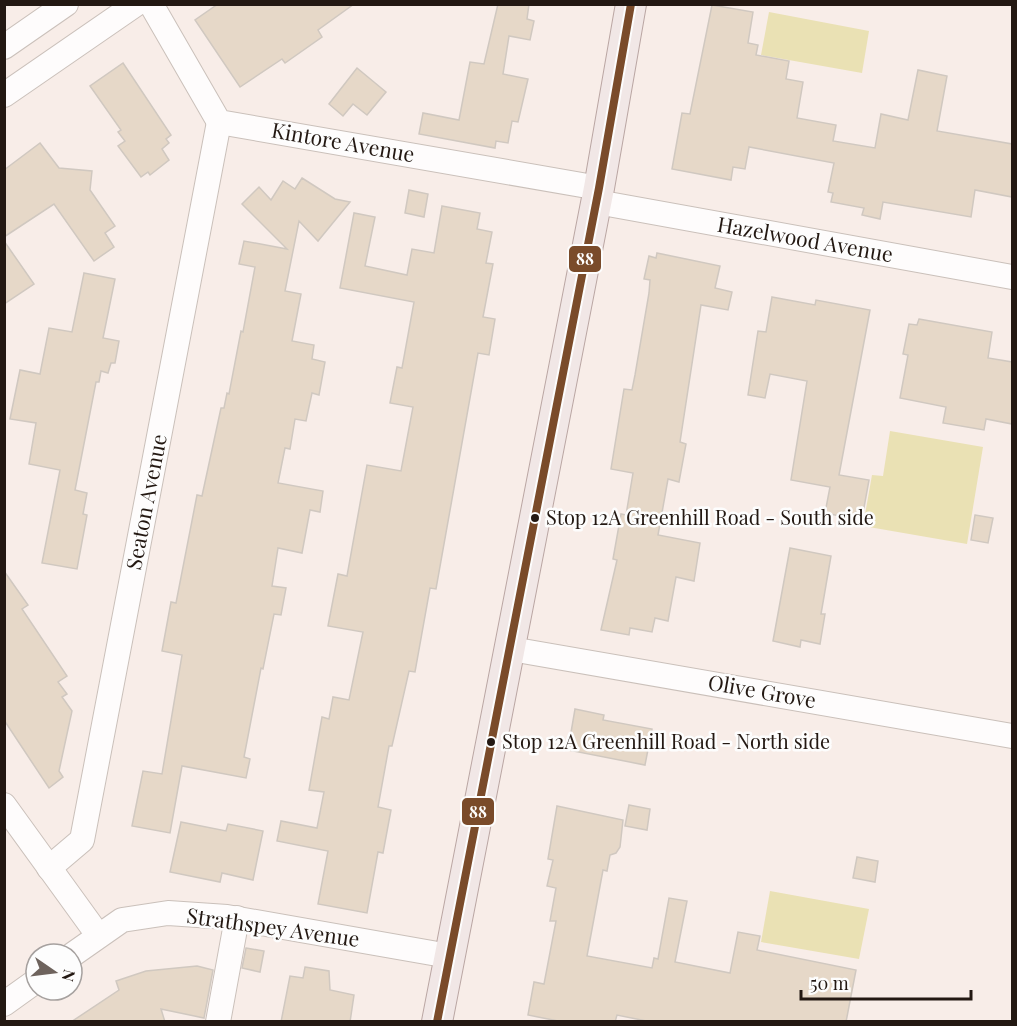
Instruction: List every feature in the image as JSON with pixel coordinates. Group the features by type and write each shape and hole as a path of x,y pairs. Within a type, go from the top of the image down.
{"main road":[{"path":"437,1022 598,195 631,4"}],"street":[{"path":"4,47 66,4"},
{"path":"4,95 136,4"},
{"path":"151,4 219,122"},
{"name":"Kintore Avenue","path":"219,122 598,195"},
{"name":"Seaton Avenue","path":"49,868 82,840 219,122"},
{"name":"Hazelwood Avenue","path":"598,195 1012,277"},
{"name":"Olive Grove","path":"511,649 1012,736"},
{"path":"4,805 98,935"},
{"name":"Strathspey Avenue","path":"84,946 122,920 168,913 237,918 449,956"},
{"path":"218,1022 237,918"},
{"path":"4,1004 24,990"}],"shaded area":[{"path":"769,12 869,31 862,73 761,55"},
{"path":"890,431 983,447 967,544 863,526 872,475 883,476"},
{"path":"770,891 869,909 859,959 761,942"}],"building":[{"path":"218,4 354,4 318,30 322,37 285,63 282,59 240,87 195,20"},
{"path":"498,4 529,4 527,19 534,21 530,40 509,36 503,74 528,79 518,122 512,121 508,143 496,141 495,148 419,134 423,113 459,120 470,62 484,64"},
{"path":"712,5 753,12 748,43 758,45 756,55 789,61 786,79 803,82 797,118 836,125 833,141 875,148 881,114 908,120 918,70 947,76 937,131 1012,144 1012,197 975,190 971,217 883,202 880,219 862,215 864,208 831,202 833,193 828,192 834,163 749,147 745,169 733,167 731,180 672,169 682,113 690,114"},
{"path":"123,63 171,135 166,139 169,143 162,149 169,160 150,175 148,172 141,177 118,146 125,141 118,132 121,130 90,86"},
{"path":"357,68 386,92 367,115 353,104 343,116 329,104"},
{"path":"40,143 59,168 92,171 90,190 115,226 105,233 114,247 94,261 54,204 4,237 4,170"},
{"path":"302,178 335,199 350,202 318,241 299,221 285,291 301,294 292,341 314,345 312,359 325,362 319,395 312,393 306,421 295,419 290,449 285,448 278,483 323,491 320,512 310,510 302,553 278,548 272,586 286,588 281,615 274,614 263,669 261,668 244,757 250,759 246,778 182,766 170,833 132,826 143,771 162,774 182,655 162,651 171,602 176,603 197,495 202,496 221,408 224,408 227,393 229,394 241,331 243,332 255,267 239,264 244,241 287,249 242,204 259,187 271,200 283,181 295,189"},
{"path":"409,190 428,194 424,217 405,213"},
{"path":"442,206 480,213 477,229 492,232 486,263 493,264 483,317 495,319 489,355 478,353 436,589 430,588 415,672 409,671 392,746 389,746 378,807 391,810 383,853 378,852 367,913 318,904 328,851 277,841 281,821 317,828 324,792 309,790 322,717 329,719 333,697 349,700 363,632 328,626 338,574 347,576 367,465 401,471 413,407 390,403 397,367 402,368 414,302 340,288 354,213 375,217 365,266 407,275 412,249 434,253"},
{"path":"4,241 34,284 4,304"},
{"path":"657,253 720,266 715,288 732,292 728,310 701,305 680,442 686,444 679,482 668,479 658,535 700,543 694,581 676,577 668,621 655,618 652,632 630,628 629,635 601,630 617,560 613,559 621,514 626,515 633,473 611,469 624,389 632,390 635,375 649,293 650,280 644,279 649,256 656,258"},
{"path":"84,273 115,279 103,338 119,341 115,363 111,363 108,373 101,371 99,382 96,382 75,490 87,493 83,514 87,515 77,569 42,563 60,470 29,464 36,423 10,419 20,370 40,374 49,328 72,332"},
{"path":"772,297 815,305 816,300 870,310 839,475 869,480 863,513 856,512 855,519 825,513 830,487 791,480 807,381 770,374 765,398 748,395 758,331 766,332"},
{"path":"919,319 992,332 988,358 1012,362 1012,424 986,419 984,430 943,423 946,407 900,398 908,355 903,354 909,324 917,325"},
{"path":"975,515 993,518 988,543 971,540"},
{"path":"790,548 831,556 821,614 825,614 820,644 801,640 800,647 773,641"},
{"path":"4,571 28,605 22,609 67,676 58,682 67,694 62,697 72,711 59,771 63,777 49,788 4,720"},
{"path":"575,709 604,715 603,720 652,729 645,765 568,750"},
{"path":"629,805 650,809 647,830 625,826"},
{"path":"557,806 623,820 620,847 616,853 610,855 607,871 603,870 587,956 652,968 654,958 658,959 669,898 687,901 675,962 730,973 738,932 760,936 757,950 856,970 846,1022 651,1022 617,1015 615,1022 563,1022 528,1015 534,982 544,984 556,921 550,921 556,888 547,886 553,860 548,859"},
{"path":"181,822 226,831 228,824 263,831 253,880 222,873 220,882 170,872"},
{"path":"857,857 878,861 875,882 853,878"},
{"path":"246,948 264,951 260,972 242,968"},
{"path":"197,966 213,970 204,1018 161,1009 165,1022 71,1022 119,990 116,981 146,971"},
{"path":"305,967 329,971 330,990 354,995 350,1022 281,1022 290,976 303,978"}],"transit line":[{"name":"88","path":"437,1022 599,188 631,4"}],"place":[{"name":"Stop 12A Greenhill Road - South side","path":"535,518"},
{"name":"Stop 12A Greenhill Road - North side","path":"491,742"}]}
